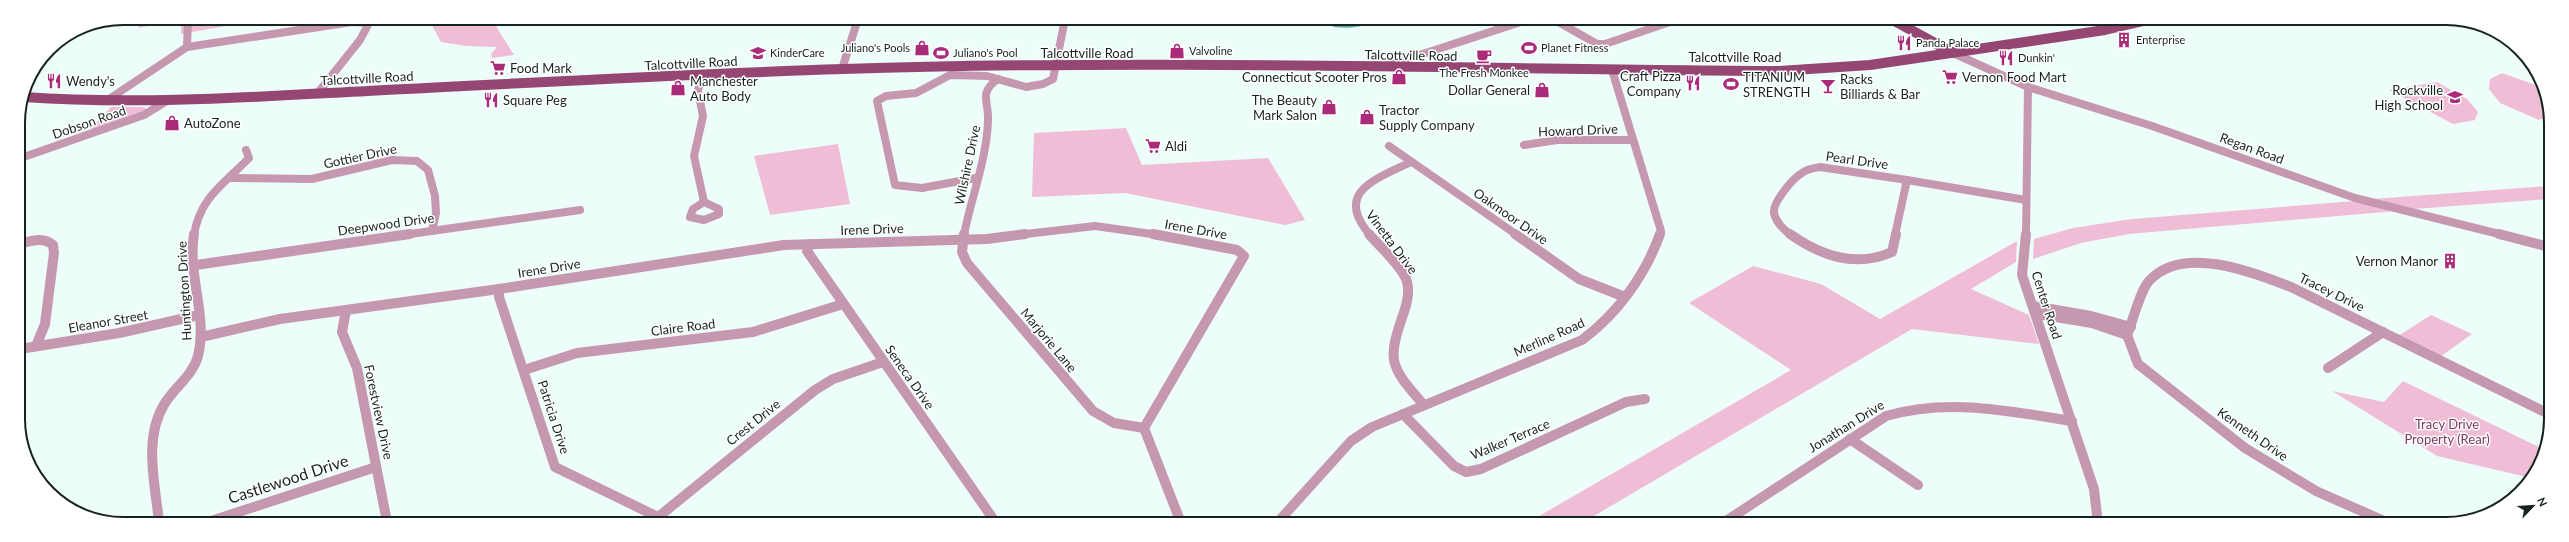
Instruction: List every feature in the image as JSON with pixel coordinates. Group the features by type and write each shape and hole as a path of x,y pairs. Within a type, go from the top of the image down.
{"main road":[{"path":"1900,25 1953,53"},
{"name":"Talcottville Road","path":"28,97 104,102 165,102 842,69 1056,65 1779,71 1870,65 2105,30 2126,25"}],"street":[{"path":"186,47 188,25"},
{"path":"104,102 186,47 332,25"},
{"path":"317,94 360,40 367,25"},
{"path":"842,69 856,25"},
{"path":"976,178 911,188 900,188 895,185 877,101 886,96 916,93 939,77 969,75 998,79 1010,85 1033,87 1053,79 1064,25"},
{"path":"1381,67 1511,25"},
{"path":"1564,25 1597,44 1604,44 1661,25"},
{"name":"Regan Road","path":"1953,53 2028,87 2152,126 2355,198 2544,246"},
{"name":"Merline Road","path":"1282,517 1351,442 1372,427 1423,404 1582,340 1604,324 1625,297 1657,247 1661,231 1612,70"},
{"path":"701,75 698,91 702,116 694,156 704,202"},
{"name":"Wilshire Drive","path":"963,239 989,122 986,90 990,84 998,79"},
{"name":"Center Road","path":"2028,87 2026,235 2022,275 2094,488 2097,517"},
{"name":"Dobson Road","path":"25,157 144,115 165,102"},
{"name":"Howard Drive","path":"1524,145 1557,140 1633,140"},
{"name":"Oakmoor Drive","path":"1389,146 1579,279 1625,297"},
{"name":"Huntington Drive","path":"159,517 152,444 154,426 164,404 197,358 201,337 196,265 192,252 195,223 204,204 249,158 246,150"},
{"name":"Gottier Drive","path":"231,178 325,178 383,162 405,159 420,162 427,167 437,200 437,217 432,231"},
{"name":"Vinetta Drive","path":"1411,162 1372,180 1360,189 1355,199 1353,210 1358,222 1407,280 1410,292 1392,343 1391,357 1402,380 1423,404"},
{"name":"Pearl Drive","path":"1907,180 1898,231 1892,252 1880,258 1864,261 1827,254 1789,234 1775,219 1777,203 1795,177 1808,168 1834,167 2026,200"},
{"name":"Deepwood Drive","path":"196,265 580,210"},
{"name":"Irene Drive","path":"201,337 280,319 499,289 784,245 987,239 1106,227 1242,252 1244,256 1144,428"},
{"name":"Marjorie Lane","path":"963,239 962,252 966,263 1093,411 1114,423 1144,428"},
{"path":"25,242 34,240 47,240 53,245 54,253 45,324 36,346"},
{"name":"Seneca Drive","path":"810,244 807,251 992,517"},
{"name":"Tracey Drive","path":"2129,331 2148,282 2153,275 2177,265 2195,263 2228,266 2265,276 2544,412"},
{"name":"Patricia Drive","path":"499,289 499,297 555,467 649,517"},
{"name":"Claire Road","path":"524,370 578,353 753,332 843,304"},
{"name":"Forestview Drive","path":"346,310 342,332 357,368 386,517"},
{"path":"2035,310 2129,331"},
{"name":"Eleanor Street","path":"25,348 119,333 199,315"},
{"name":"Kenneth Drive","path":"2129,331 2138,364 2245,448 2316,491 2375,517"},
{"path":"2328,368 2383,332"},
{"name":"Crest Drive","path":"659,517 815,390 833,379 883,362"},
{"name":"Walker Terrace","path":"1403,414 1454,466 1466,472 1481,469 1626,402 1645,399"},
{"name":"Jonathan Drive","path":"1732,517 1850,438 1886,416 1906,408 1952,405 2072,421"},
{"path":"1144,428 1179,517"},
{"path":"1850,438 1918,485"},
{"name":"Castlewood Drive","path":"223,517 376,466"}],"green space":[{"path":"140,25 152,25 138,28"},
{"path":"181,25 232,25 181,34"},
{"path":"432,25 495,25 514,55 492,58 491,54 497,47 466,46 441,42"},
{"path":"2502,73 2537,85 2541,98 2544,118 2539,120 2500,103 2489,89 2490,79"},
{"path":"2437,82 2467,99 2478,112 2475,120 2453,124 2389,90"},
{"path":"111,107 143,107 149,110 88,132"},
{"path":"1126,128 1142,165 1268,158 1305,220 1285,225 1125,193 1032,197 1034,133"},
{"path":"838,144 850,204 770,215 754,156"},
{"path":"2544,186 2544,199 2414,209 2372,199"},
{"path":"2355,201 2396,211 2129,234 2081,243 2033,259 2034,239 2073,228 2132,219"},
{"path":"2017,241 2016,262 1971,289 2029,315 2039,344 1912,329 1592,517 1537,517 1791,370 1689,303 1753,266 1821,284 1880,319"},
{"path":"2431,315 2472,334 2440,357 2398,336"},
{"name":"Tracy Drive Property (Rear)","path":"2403,381 2540,447 2537,456 2525,477 2437,456 2332,391 2384,402"}],"shaded area":[{"path":"1333,25 1363,25 1346,28 1333,27"}],"place":[{"name":"Enterprise","path":"2124,40"},
{"name":"Panda Palace","path":"1904,43"},
{"name":"Juliano's Pools","path":"922,48"},
{"name":"Planet Fitness","path":"1529,48"},
{"name":"Valvoline","path":"1177,51"},
{"name":"KinderCare","path":"758,53"},
{"name":"Juliano's Pool","path":"941,53"},
{"name":"The Fresh Monkee","path":"1484,56"},
{"name":"Dunkin'","path":"2006,58"},
{"name":"Food Mark","path":"498,68"},
{"name":"Connecticut Scooter Pros","path":"1399,77"},
{"name":"Vernon Food Mart","path":"1950,77"},
{"name":"Wendy's","path":"54,81"},
{"name":"Craft Pizza Company","path":"1693,83"},
{"name":"TITANIUM STRENGTH","path":"1731,84"},
{"name":"Racks Billiards & Bar","path":"1828,86"},
{"name":"Manchester Auto Body","path":"678,88"},
{"name":"Dollar General","path":"1542,90"},
{"name":"Rockville High School","path":"2455,97"},
{"name":"Square Peg","path":"491,100"},
{"name":"The Beauty Mark Salon","path":"1329,107"},
{"name":"Tractor Supply Company","path":"1367,117"},
{"name":"AutoZone","path":"172,123"},
{"name":"Aldi","path":"1153,146"},
{"name":"Vernon Manor","path":"2450,261"}]}
